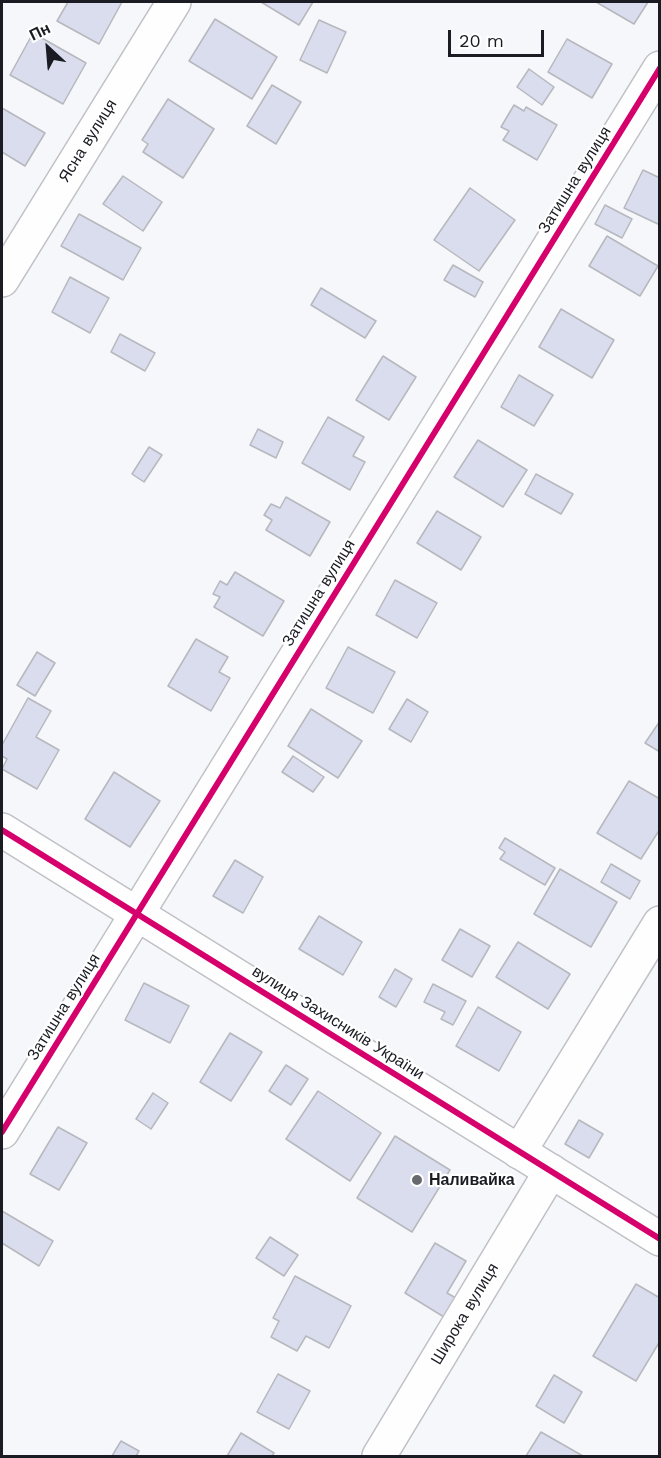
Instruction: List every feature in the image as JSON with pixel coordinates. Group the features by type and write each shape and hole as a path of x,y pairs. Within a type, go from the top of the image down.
{"street":[{"name":"Ясна вулиця","path":"2,280 174,2"},
{"name":"Затишна вулиця","path":"2,1132 660,68"},
{"name":"вулиця Захисників України","path":"2,830 660,1239"},
{"path":"519,1152 660,923"},
{"name":"Широка вулиця","path":"379,1456 551,1171"}],"building":[{"path":"68,2 122,2 99,44 57,21"},
{"path":"261,2 313,2 299,25"},
{"path":"596,2 648,2 634,24"},
{"path":"215,19 277,57 252,99 189,61"},
{"path":"319,20 346,32 327,73 300,60"},
{"path":"33,33 86,63 63,104 10,75"},
{"path":"567,39 612,64 592,98 548,72"},
{"path":"529,69 554,87 542,105 517,87"},
{"path":"272,85 301,102 276,144 247,126"},
{"path":"168,99 214,129 183,178 143,152 148,144 142,140"},
{"path":"514,105 524,111 526,107 557,125 537,160 503,140 509,131 501,127"},
{"path":"2,108 45,133 25,166 2,152"},
{"path":"643,170 660,178 660,225 624,208"},
{"path":"123,176 162,202 143,231 103,204"},
{"path":"470,188 515,220 479,271 434,240"},
{"path":"605,205 632,219 622,238 595,224"},
{"path":"79,214 141,248 123,280 61,246"},
{"path":"607,236 658,266 640,296 589,266"},
{"path":"453,265 483,282 475,297 444,280"},
{"path":"70,277 109,298 90,333 52,312"},
{"path":"321,288 376,321 365,338 311,305"},
{"path":"561,309 614,340 592,378 539,347"},
{"path":"120,334 155,353 145,371 111,352"},
{"path":"383,356 416,377 389,420 356,400"},
{"path":"519,375 553,395 534,426 501,407"},
{"path":"328,417 364,437 353,456 365,462 350,490 302,463"},
{"path":"258,429 283,442 276,458 250,445"},
{"path":"478,440 527,470 503,507 454,477"},
{"path":"149,447 162,455 144,482 132,474"},
{"path":"536,474 573,494 561,514 525,494"},
{"path":"286,497 330,522 310,556 266,530 272,520 264,515 271,504 280,508"},
{"path":"437,511 481,537 461,570 417,543"},
{"path":"235,572 284,601 263,636 214,607 220,597 213,594 220,581 227,585"},
{"path":"395,580 437,603 417,638 376,615"},
{"path":"196,639 228,657 219,672 230,678 211,711 168,686"},
{"path":"348,647 395,672 373,713 326,688"},
{"path":"37,652 55,663 35,696 17,685"},
{"path":"28,698 51,711 36,737 59,750 37,789 2,769 7,759 2,756 2,745"},
{"path":"407,699 428,712 411,742 389,729"},
{"path":"311,709 362,741 338,778 288,746"},
{"path":"660,721 660,752 645,743"},
{"path":"293,756 324,777 313,792 282,772"},
{"path":"114,772 160,801 130,847 85,819"},
{"path":"629,781 660,799 660,829 641,859 597,833"},
{"path":"505,838 555,868 545,885 500,859 505,852 499,848"},
{"path":"235,860 263,877 243,913 213,896"},
{"path":"611,864 640,881 630,899 601,882"},
{"path":"560,869 617,902 591,947 534,914"},
{"path":"319,916 362,942 343,975 299,949"},
{"path":"460,929 490,946 472,977 442,960"},
{"path":"518,942 570,974 548,1009 496,977"},
{"path":"395,969 412,979 396,1007 379,997"},
{"path":"144,983 189,1006 170,1043 125,1020"},
{"path":"433,984 466,1001 453,1025 441,1019 445,1012 424,1002"},
{"path":"478,1007 521,1032 499,1071 456,1046"},
{"path":"230,1033 262,1052 231,1101 200,1082"},
{"path":"286,1065 308,1079 291,1105 269,1091"},
{"path":"318,1091 381,1133 350,1181 286,1139"},
{"path":"153,1093 168,1103 151,1129 136,1119"},
{"path":"579,1120 603,1134 589,1158 565,1144"},
{"path":"58,1127 87,1143 59,1190 30,1174"},
{"path":"395,1136 450,1170 412,1232 357,1198"},
{"path":"2,1211 53,1241 39,1266 2,1243"},
{"path":"270,1237 298,1255 284,1276 256,1258"},
{"path":"435,1243 466,1261 447,1293 456,1298 444,1317 405,1293"},
{"path":"295,1276 351,1306 329,1348 306,1336 297,1351 271,1337 279,1321 273,1318"},
{"path":"636,1284 660,1298 660,1341 636,1381 593,1356"},
{"path":"278,1374 310,1391 289,1429 257,1412"},
{"path":"554,1375 582,1392 564,1423 536,1406"},
{"path":"541,1432 583,1456 526,1456"},
{"path":"241,1433 274,1453 272,1456 227,1456"},
{"path":"121,1441 139,1451 136,1456 112,1456"}],"cycle path":[{"path":"2,1132 660,68"},
{"path":"2,830 660,1239"}],"place":[{"name":"Наливайка","path":"417,1180"}]}
